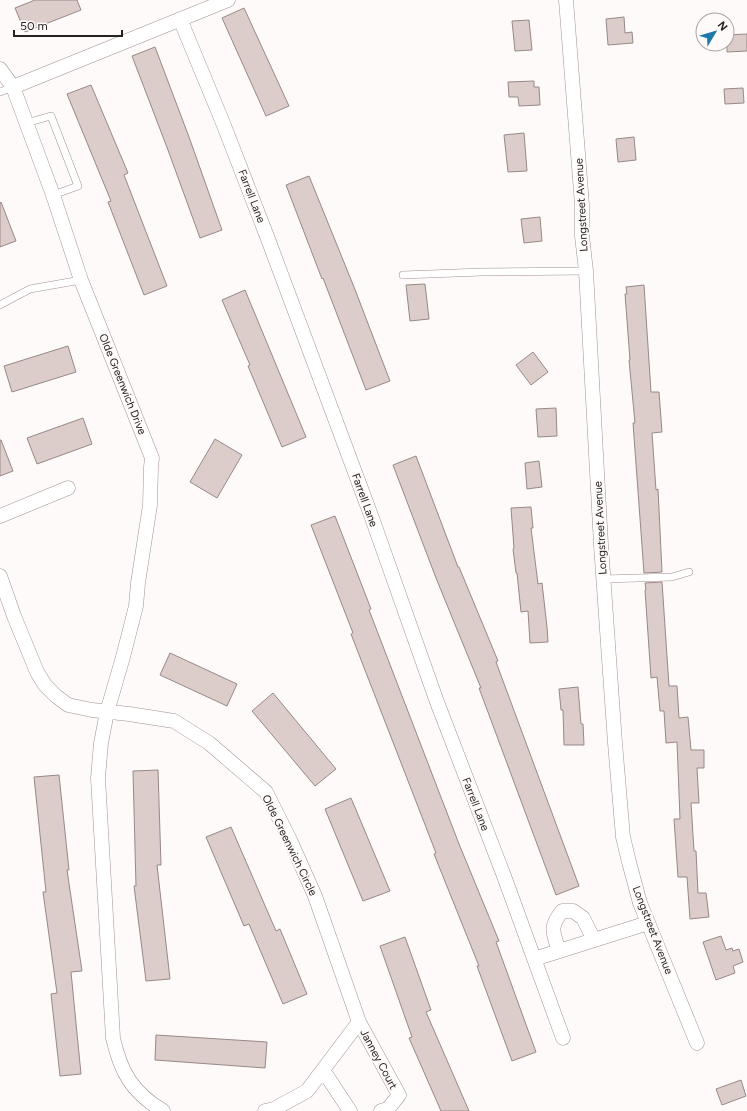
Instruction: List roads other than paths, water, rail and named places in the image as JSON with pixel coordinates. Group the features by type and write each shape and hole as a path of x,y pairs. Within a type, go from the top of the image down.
{"street":[{"path":"6,90 228,0"},
{"name":"Longstreet Avenue","path":"566,0 582,204 582,236 586,271 603,579 615,743 624,837 638,896 697,1043"},
{"name":"Farrell Lane","path":"180,19 224,123 268,239 372,518 437,702 504,876 563,1038"},
{"name":"Olde Greenwich Drive","path":"0,69 6,90 26,123 53,195 81,280 152,458 150,504 136,606 107,712"},
{"path":"0,516 68,488"},
{"name":"Olde Greenwich Circle","path":"0,576 14,616 37,672 45,685 56,696 68,705 92,710 174,721 209,743 266,792 290,840 315,896 359,1022"},
{"path":"107,712 101,743 98,778 113,1038 117,1056 126,1076 149,1103 163,1111"},
{"path":"559,951 553,931 556,919 562,911 574,911 583,918 594,940"},
{"path":"534,958 648,923"},
{"path":"265,1111 274,1109 307,1091 359,1022"},
{"name":"Janney Court","path":"359,1022 399,1095 388,1109 381,1111"},
{"path":"323,1070 350,1111"}],"lane":[{"path":"26,123 51,116 78,186 53,195"},
{"path":"403,276 482,272 586,271"},
{"path":"0,305 30,289 81,280"},
{"path":"603,579 672,577 689,572"}]}
